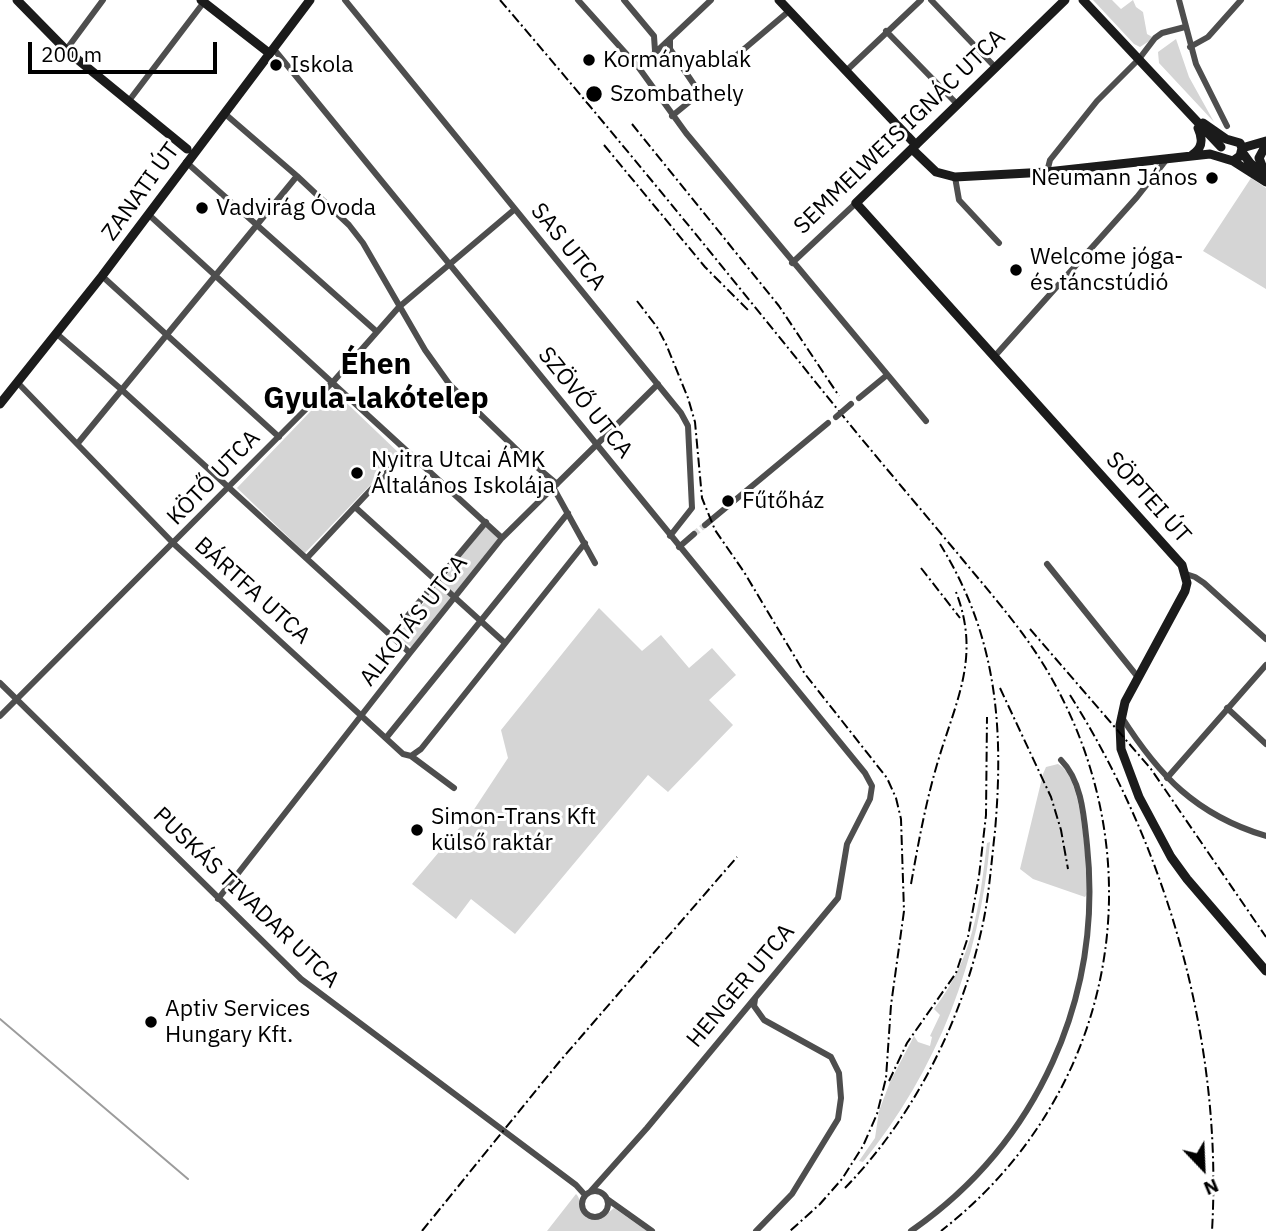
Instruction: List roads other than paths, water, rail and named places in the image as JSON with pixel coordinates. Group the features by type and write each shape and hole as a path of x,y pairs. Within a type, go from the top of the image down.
{"street":[{"path":"17,0 66,50 190,152"},
{"path":"66,50 103,0"},
{"name":"ZANATI ÚT","path":"0,404 102,276 186,162 190,152 310,0"},
{"name":"SAS UTCA","path":"345,0 681,413 688,433 692,508 670,536"},
{"path":"578,0 639,68 672,116 926,421"},
{"path":"624,0 654,36 654,53"},
{"path":"639,68 711,0"},
{"path":"779,0 936,172 955,177 1047,172 1210,154 1229,160 1266,183"},
{"path":"846,71 921,0"},
{"path":"931,0 996,68"},
{"name":"SEMMELWEIS IGNÁC UTCA","path":"792,262 856,204 1065,0"},
{"path":"1083,0 1190,115 1223,145 1229,160"},
{"path":"1179,0 1190,47 1203,80 1227,126"},
{"path":"1190,47 1208,37 1241,0"},
{"path":"128,102 203,1 271,51"},
{"path":"737,55 789,11"},
{"path":"1047,172 1050,160 1097,101 1139,59 1155,38 1185,27"},
{"path":"886,31 957,104"},
{"path":"654,36 670,39"},
{"path":"670,39 671,52 697,89 694,98 672,116"},
{"name":"SZÖVŐ UTCA","path":"271,51 449,264 870,780"},
{"path":"223,113 297,176 355,233 436,368 450,385 555,486 595,563"},
{"path":"1189,156 1196,152 1202,142 1190,115"},
{"path":"1189,156 1236,141 1250,163 1266,175"},
{"path":"1229,160 1238,159 1242,150 1266,143"},
{"path":"1266,143 1259,158 1266,175"},
{"path":"995,357 1137,197 1167,159"},
{"path":"186,162 376,331"},
{"path":"78,443 297,176"},
{"path":"955,177 959,200 999,243"},
{"name":"SÖPTEI ÚT","path":"856,204 1177,559 1186,574 1187,583 1182,597 1137,676 1121,716 1119,733 1124,760 1162,843 1187,879 1266,971"},
{"name":"KÖTŐ UTCA","path":"0,716 332,383 399,307 515,209"},
{"path":"148,214 502,538"},
{"path":"102,276 279,437"},
{"path":"57,334 230,487 410,653"},
{"path":"859,398 887,375"},
{"name":"BÁRTFA UTCA","path":"17,382 174,544 403,754 411,756 454,788"},
{"name":"ALKOTÁS UTCA","path":"218,899 502,538 659,384"},
{"path":"836,417 851,404"},
{"path":"705,525 828,423"},
{"path":"307,558 407,451"},
{"path":"355,507 505,643"},
{"path":"386,738 568,513"},
{"name":"ALKOTÁS UTCA","path":"390,637 485,522"},
{"path":"679,547 694,534"},
{"path":"411,756 421,749 584,543"},
{"path":"1047,565 1137,676"},
{"path":"1186,574 1204,583 1266,639"},
{"path":"1167,778 1266,665"},
{"name":"PUSKÁS TIVADAR UTCA","path":"0,683 284,964 321,996 587,1193 598,1192 652,1231"},
{"path":"1227,708 1266,744"},
{"path":"1121,716 1141,748 1167,778 1213,813 1237,826 1266,836"},
{"path":"911,1231 956,1196 1011,1136 1047,1073 1068,1024 1083,974 1089,926 1090,880 1079,796 1071,772 1061,760"},
{"name":"HENGER UTCA","path":"587,1193 647,1128 838,898 847,844 870,799 870,780"},
{"path":"755,997 754,1006 764,1020 831,1057 839,1073 841,1098 838,1119 792,1194 756,1231"},
{"name":"PUSKÁS TIVADAR UTCA","path":"587,1193 582,1206 585,1214 591,1217 605,1213 608,1207 607,1199"}],"waterway":[{"path":"0,1019 188,1179"}],"tunnel":[{"path":"694,534 705,525"}],"railway":[{"path":"500,0 627,150 1006,612 1045,667 1081,740 1102,816 1109,893 1102,969 1082,1043 1048,1112 1001,1175 941,1231"},
{"path":"632,124 779,306 839,396"},
{"path":"604,145 705,267 749,311"},
{"path":"637,301 666,344 688,398 695,422 702,498 715,530 744,572 805,674 887,778 901,819 904,911 891,1005 886,1078 877,1114 863,1146 842,1179 820,1204 790,1231"},
{"path":"845,1188 892,1132 930,1069 946,1036 972,967 988,895 998,793 997,719 985,648 974,613 940,544"},
{"path":"921,568 960,618"},
{"path":"911,884 928,797 957,702 966,660 963,616 956,592"},
{"path":"1030,629 1151,769 1266,937"},
{"path":"1000,688 1051,797 1061,830 1068,869"},
{"path":"1070,695 1105,755 1135,819 1161,885 1182,952 1198,1021 1208,1091 1213,1161 1212,1231"},
{"path":"889,1081 907,1043 956,973 968,937 986,815 987,717"},
{"path":"422,1231 560,1061 737,857"}],"place":[{"name":"Kormányablak","path":"589,60"},
{"name":"Iskola","path":"276,65"},
{"name":"Szombathely","path":"594,94"},
{"name":"Neumann János","path":"1212,178"},
{"name":"Vadvirág Óvoda","path":"202,208"},
{"name":"Welcome jóga- és táncstúdió","path":"1016,270"},
{"name":"Nyitra Utcai ÁMK Általános Iskolája","path":"357,473"},
{"name":"Fűtőház","path":"728,501"},
{"name":"Simon-Trans Kft külső raktár","path":"417,830"},
{"name":"Aptiv Services Hungary Kft.","path":"151,1022"}],"district":[{"name":"Éhen Gyula-lakótelep","path":"376,382"}]}
